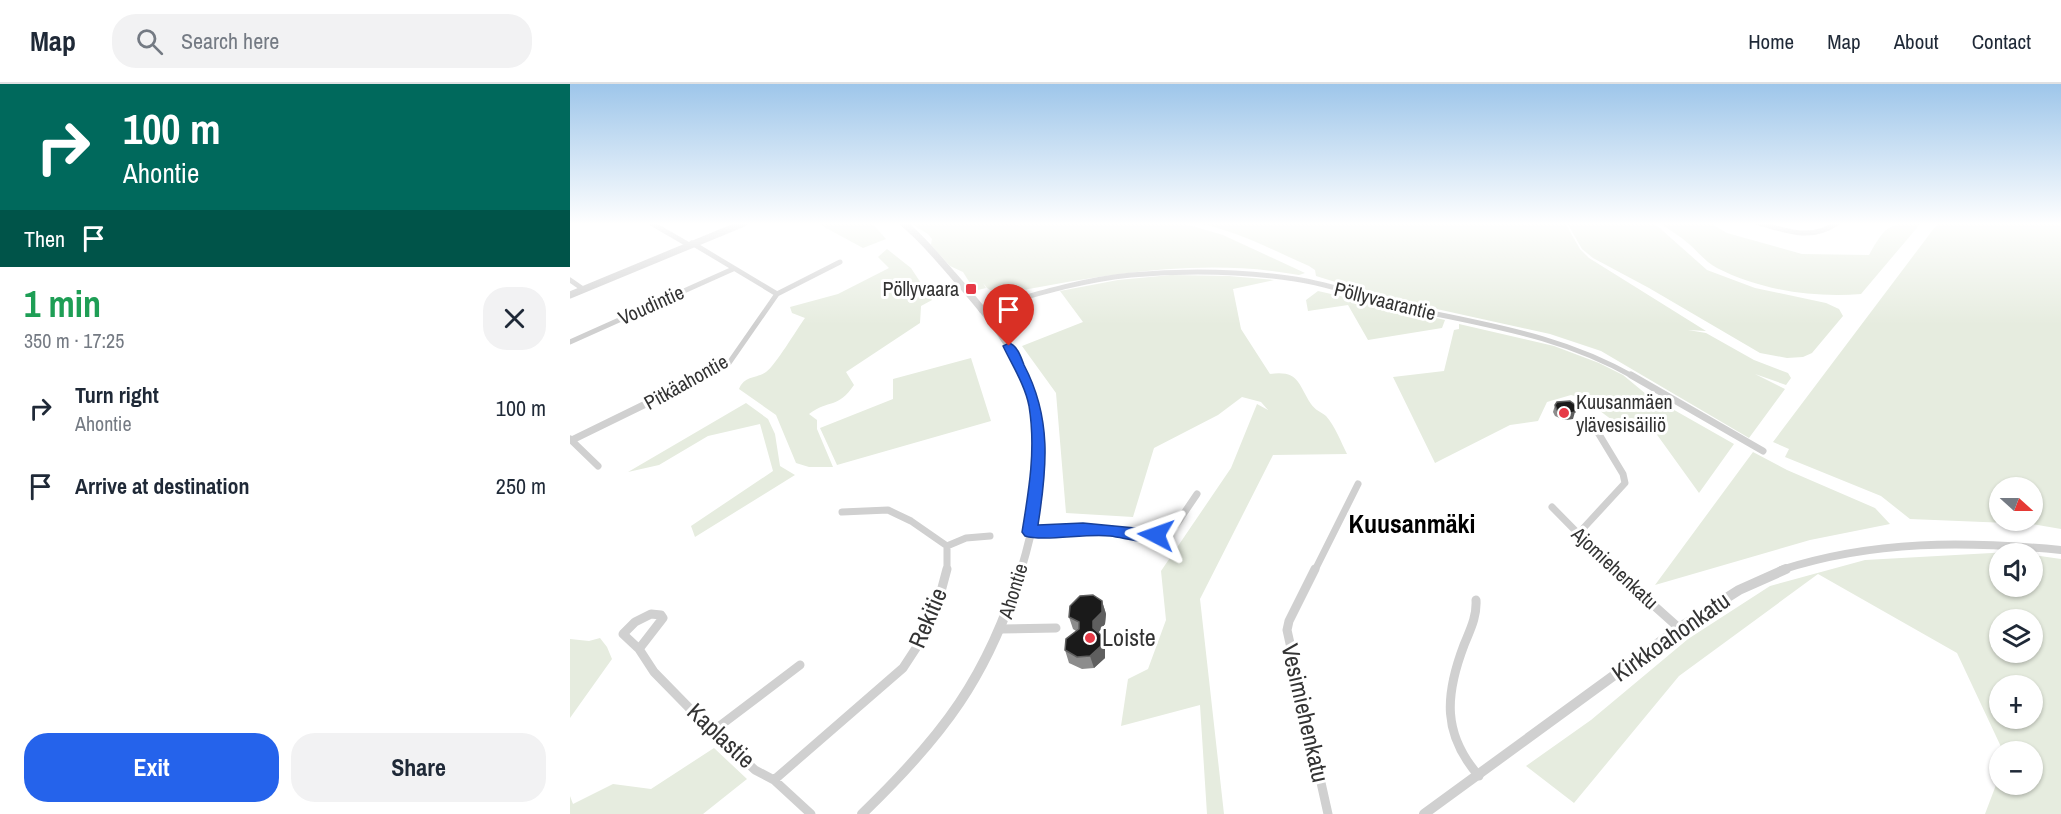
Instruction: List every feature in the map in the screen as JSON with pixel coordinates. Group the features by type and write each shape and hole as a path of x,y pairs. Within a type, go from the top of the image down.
{"street":[{"path":"570,295 659,257"},
{"path":"712,257 777,294"},
{"name":"Ahontie","path":"862,814 910,767 945,727 972,688 1001,629 1017,584 1030,532 1039,473 1035,406 1026,381 1009,346 935,257"},
{"name":"Pitkäahontie","path":"571,439 729,363 777,294 840,261"},
{"name":"Voudintie","path":"570,342 733,269"},
{"name":"Pöllyvaarantie","path":"981,310 1064,287 1130,275 1203,272 1296,279 1406,308 1522,332 1577,348 1607,361 1763,451"},
{"path":"570,280 583,289"},
{"path":"1578,534 1625,483 1623,474 1597,431"},
{"path":"571,439 598,466"},
{"name":"Vesimiehenkatu","path":"1328,814 1287,630 1310,577 1330,538 1337,530 1358,484"},
{"path":"1030,532 1083,529 1109,530 1139,536 1156,535 1164,533 1185,517 1197,494"},
{"name":"Ajomiehenkatu","path":"1552,507 1679,628"},
{"path":"842,512 888,510 911,521 947,546 966,538 990,536"},
{"name":"Kirkkoahonkatu","path":"1424,814 1679,628 1718,602 1777,572 1873,548 1907,543 1996,543 2061,550"},
{"name":"Rekitie","path":"774,780 903,668 916,651 931,621 948,569 947,546"},
{"path":"1476,600 1477,614 1458,660 1448,700 1455,740 1468,766 1479,776"},
{"name":"Kaplastie","path":"639,650 658,628 663,618 661,615 650,614 628,627 623,634 639,650 654,672 713,731 755,770 774,780 811,814"},
{"path":"1001,629 1056,628"},
{"path":"713,731 800,665"}],"shaded area":[{"path":"878,257 897,257 911,268 932,300 921,306 920,323 846,372 854,385 843,398 809,414 817,420 817,429 833,467 809,467 796,463 776,415 739,389 744,381 770,368 805,318 792,313 790,307 838,294 889,268"},
{"path":"942,257 1271,257 1305,273 1299,275 1230,268 1161,270 1126,273 1023,290 1012,286 994,292 983,283 986,288 978,290 973,288 963,272 950,266"},
{"path":"1290,257 1588,257 1706,331 1688,330 1706,333 1754,360 1788,373 1791,378 1786,385 1755,374 1785,389 1749,438 1601,351 1550,334 1387,298 1316,276 1315,270"},
{"path":"1692,257 1707,270 1755,288 1826,303 1839,309 1843,316 1812,353 1803,357 1787,358 1760,353 1593,258"},
{"path":"1703,257 1892,257 1861,294 1843,295 1787,291 1769,287 1734,276"},
{"path":"1912,257 2061,257 2061,529 2043,526 2043,477 1989,477 1989,522 1910,519 1881,496 1785,457 1789,449 1773,442"},
{"path":"1171,275 1229,276 1274,280 1233,289 1241,329 1270,374 1287,374 1296,380 1313,406 1329,420 1347,454 1273,455 1200,599 1224,814 1207,814 1200,705 1121,726 1128,679 1148,669 1166,620 1161,571 1231,468 1257,404 1268,410 1261,402 1242,397 1218,415 1154,448 1133,517 1066,513 1056,393 1022,346 1083,322 1060,291 1118,280"},
{"path":"1318,291 1445,320 1442,328 1368,340 1348,305 1308,311 1306,300"},
{"path":"1459,324 1554,346 1599,363 1623,375 1646,394 1734,444 1699,493 1650,425 1624,426 1612,420 1583,398 1571,395 1547,402 1538,421 1510,425 1435,463 1393,377 1444,371 1454,330 1459,329"},
{"path":"971,358 991,421 837,465 820,428 893,399 893,379"},
{"path":"746,403 768,419 775,434 780,466 795,475 695,537 691,526 773,471 760,424 708,436 659,465 628,472"},
{"path":"1753,452 1787,470 1875,508 1890,524 1810,540 1655,585"},
{"path":"1989,553 1989,597 2043,597 2043,556 2061,559 2061,814 1985,814 1992,795 2043,795 2043,741 1998,741 1993,729 2043,729 2043,675 1989,675 1989,721 1957,653 1818,574 1679,676 1574,803 1526,766 1591,720 1688,639 1770,586 1865,560"},
{"path":"600,638 612,659 570,718 570,639 589,641"},
{"path":"714,748 747,779 703,814 570,814 570,796 573,804 613,784 651,789"}],"building":[{"path":"1570,401 1577,406 1575,412 1566,414 1557,410 1555,405 1557,402"},
{"path":"1093,595 1102,601 1102,612 1093,621 1093,628 1101,635 1101,646 1090,656 1077,657 1065,650 1066,639 1079,629 1079,622 1069,617 1070,606 1080,596"}],"place":[{"name":"Pöllyvaara","path":"971,289"},
{"name":"Kuusanmäen ylävesisäiliö","path":"1564,413"},
{"name":"Loiste","path":"1090,638"}],"district":[{"name":"Kuusanmäki","path":"1412,524"}],"route":[{"path":"1009,346 1018,362 1035,406 1039,442 1039,482 1030,532 1083,529 1109,530 1139,536 1156,535"}]}
